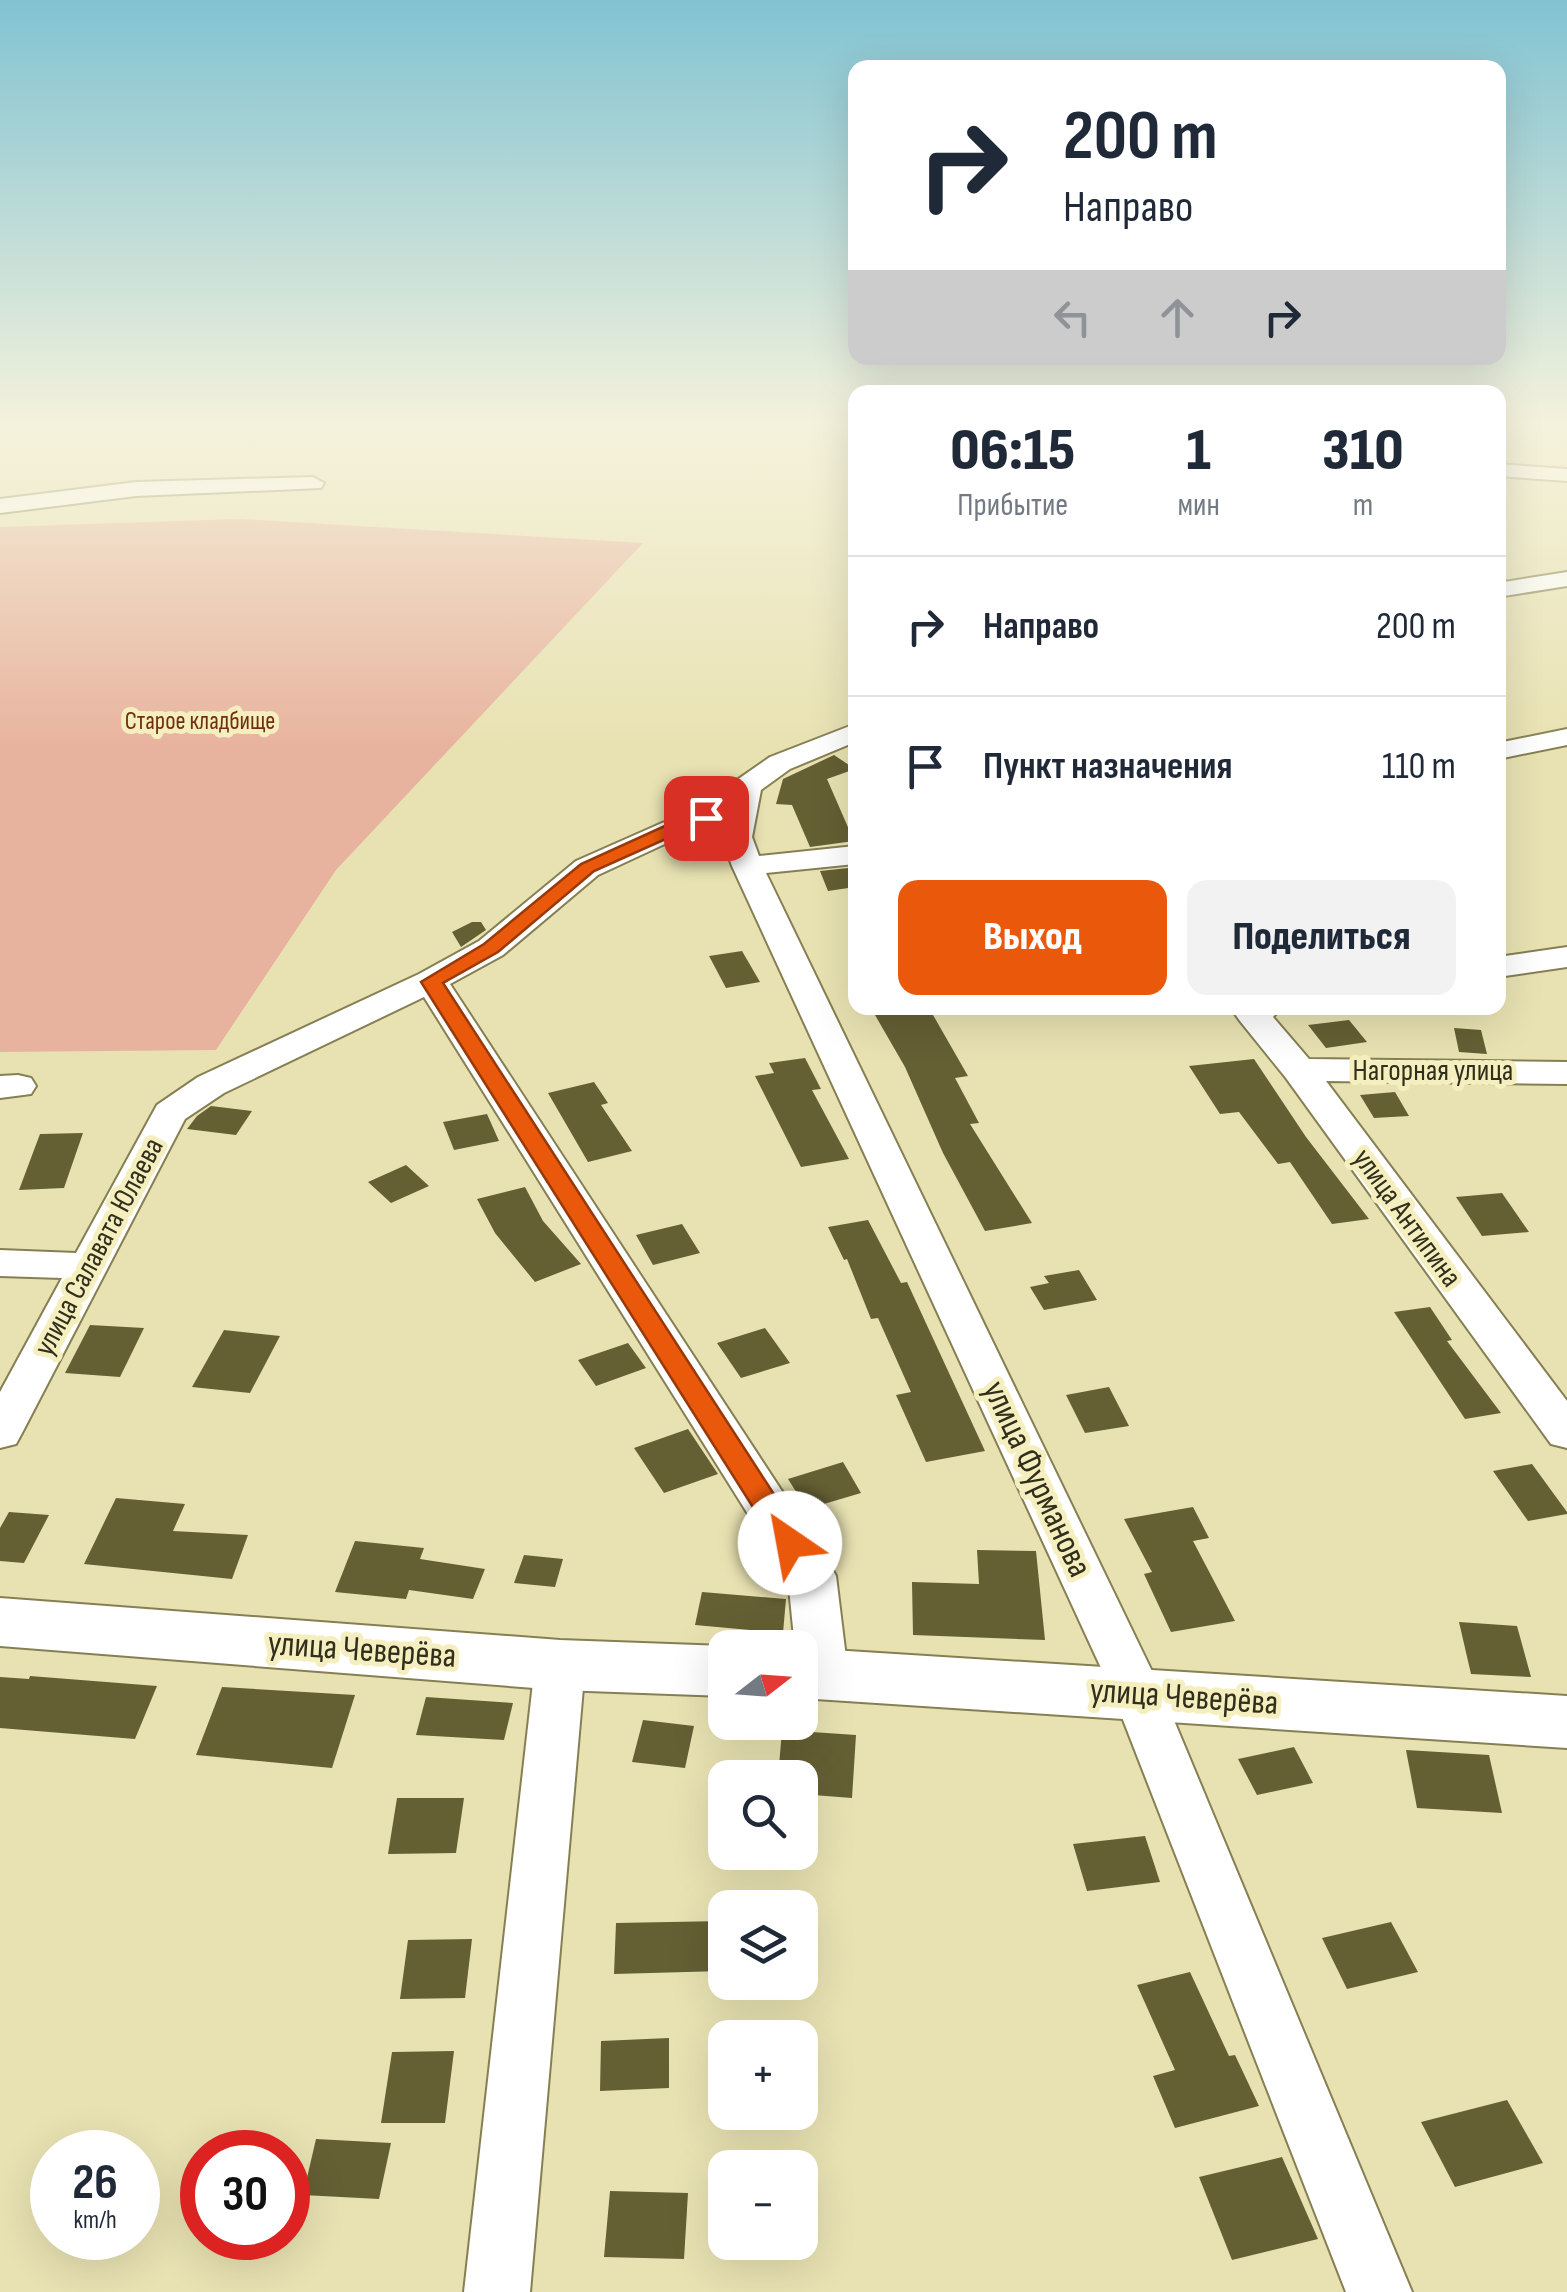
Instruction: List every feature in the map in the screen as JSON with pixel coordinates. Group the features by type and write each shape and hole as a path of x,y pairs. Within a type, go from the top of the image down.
{"street":[{"path":"1506,572 1558,582"},
{"path":"1506,589 1558,582"},
{"path":"812,1630 812,1576 431,982 491,948 588,868 706,818 739,818 747,786 780,763 848,735"},
{"path":"1506,749 1567,737"},
{"name":"улица Фурманова","path":"739,818 737,837 747,866 1138,1694 1380,2292"},
{"path":"747,866 848,856"},
{"path":"1506,966 1567,957"},
{"name":"улица Салавата Юлаева","path":"0,1434 170,1113 211,1085 431,982"},
{"name":"улица Антипина","path":"1253,1015 1299,1070 1567,1434"},
{"name":"Нагорная улица","path":"1299,1070 1567,1073"},
{"path":"0,1263 87,1266"},
{"name":"улица Чеверёва","path":"0,1622 560,1666 708,1670"},
{"path":"497,2292 560,1666"},
{"name":"улица Чеверёва","path":"818,1674 1567,1722"}],"green space":[{"name":"Старое кладбище","path":"0,533 474,533 643,543 336,870 216,1050 0,1052"}],"building":[{"path":"834,755 848,764 848,772 827,779 848,827 848,842 810,847 792,805 776,804 783,779"},
{"path":"848,868 848,888 828,891 820,871"},
{"path":"481,922 486,930 461,947 452,932"},
{"path":"742,951 760,982 726,988 709,956"},
{"path":"875,1015 933,1015 968,1076 955,1078 979,1123 970,1124 1032,1223 985,1231 943,1153 905,1067"},
{"path":"1349,1020 1367,1042 1326,1048 1308,1025"},
{"path":"1454,1028 1481,1030 1487,1054 1459,1052"},
{"path":"805,1058 821,1089 812,1090 849,1159 801,1167 755,1076 774,1073 769,1063"},
{"path":"1254,1059 1306,1137 1369,1219 1332,1224 1290,1162 1278,1164 1239,1112 1220,1114 1189,1066"},
{"path":"594,1082 608,1103 601,1105 632,1151 588,1162 548,1093"},
{"path":"1395,1092 1409,1116 1374,1118 1360,1095"},
{"path":"211,1106 252,1111 236,1135 187,1129"},
{"path":"487,1114 499,1141 454,1150 443,1122"},
{"path":"83,1133 64,1188 19,1190 40,1134"},
{"path":"406,1165 429,1186 391,1203 368,1182"},
{"path":"525,1187 543,1221 581,1264 535,1282 495,1233 477,1199"},
{"path":"1502,1193 1529,1232 1482,1236 1456,1197"},
{"path":"868,1220 901,1283 907,1282 985,1451 926,1462 896,1395 911,1392 878,1318 871,1319 847,1259 844,1260 828,1227"},
{"path":"682,1224 700,1253 653,1265 636,1235"},
{"path":"1079,1270 1097,1300 1044,1310 1030,1287 1049,1283 1044,1276"},
{"path":"1430,1307 1452,1340 1447,1341 1501,1413 1465,1419 1394,1312"},
{"path":"90,1325 144,1328 120,1377 65,1373"},
{"path":"765,1328 790,1363 741,1378 717,1343"},
{"path":"224,1330 280,1336 250,1393 192,1387"},
{"path":"628,1343 646,1368 596,1386 578,1360"},
{"path":"1109,1387 1129,1426 1085,1433 1066,1395"},
{"path":"688,1429 718,1474 664,1493 634,1448"},
{"path":"843,1462 861,1493 807,1509 788,1479"},
{"path":"1532,1464 1567,1514 1528,1521 1493,1471"},
{"path":"116,1498 185,1504 173,1531 248,1535 232,1579 84,1564"},
{"path":"1193,1507 1209,1538 1193,1541 1235,1621 1171,1632 1144,1574 1152,1572 1124,1519"},
{"path":"9,1512 49,1515 24,1563 0,1561 0,1528"},
{"path":"355,1541 424,1548 420,1559 485,1569 473,1599 409,1590 406,1599 335,1592"},
{"path":"977,1550 1036,1551 1045,1640 913,1635 912,1582 979,1584"},
{"path":"524,1555 563,1559 555,1587 514,1583"},
{"path":"702,1592 786,1599 783,1630 695,1625"},
{"path":"1459,1622 1517,1626 1531,1677 1471,1674"},
{"path":"0,1677 157,1686 135,1739 0,1728"},
{"path":"222,1687 355,1695 332,1768 196,1755"},
{"path":"426,1697 513,1703 504,1740 416,1735"},
{"path":"643,1720 694,1726 685,1768 632,1762"},
{"path":"818,1732 856,1735 852,1798 818,1795 818,1760 780,1760 781,1740 818,1740"},
{"path":"1294,1747 1313,1783 1257,1795 1238,1759"},
{"path":"1406,1750 1489,1755 1502,1813 1417,1808"},
{"path":"397,1798 464,1798 456,1853 388,1854"},
{"path":"1145,1836 1160,1882 1087,1891 1073,1844"},
{"path":"708,1921 708,1971 614,1974 616,1923"},
{"path":"1391,1922 1418,1972 1347,1989 1322,1938"},
{"path":"472,1939 465,1998 400,1999 408,1940"},
{"path":"1190,1972 1229,2056 1235,2055 1259,2106 1175,2128 1153,2076 1175,2070 1137,1985"},
{"path":"669,2038 669,2088 600,2091 601,2041"},
{"path":"454,2051 445,2123 381,2123 392,2052"},
{"path":"1507,2100 1543,2163 1455,2187 1421,2122"},
{"path":"316,2139 391,2143 379,2199 310,2195 310,2165"},
{"path":"1282,2157 1318,2239 1232,2260 1199,2177"},
{"path":"610,2191 688,2193 684,2259 604,2257"}],"route":[{"path":"706,818 588,868 491,948 431,982 790,1543"}]}
